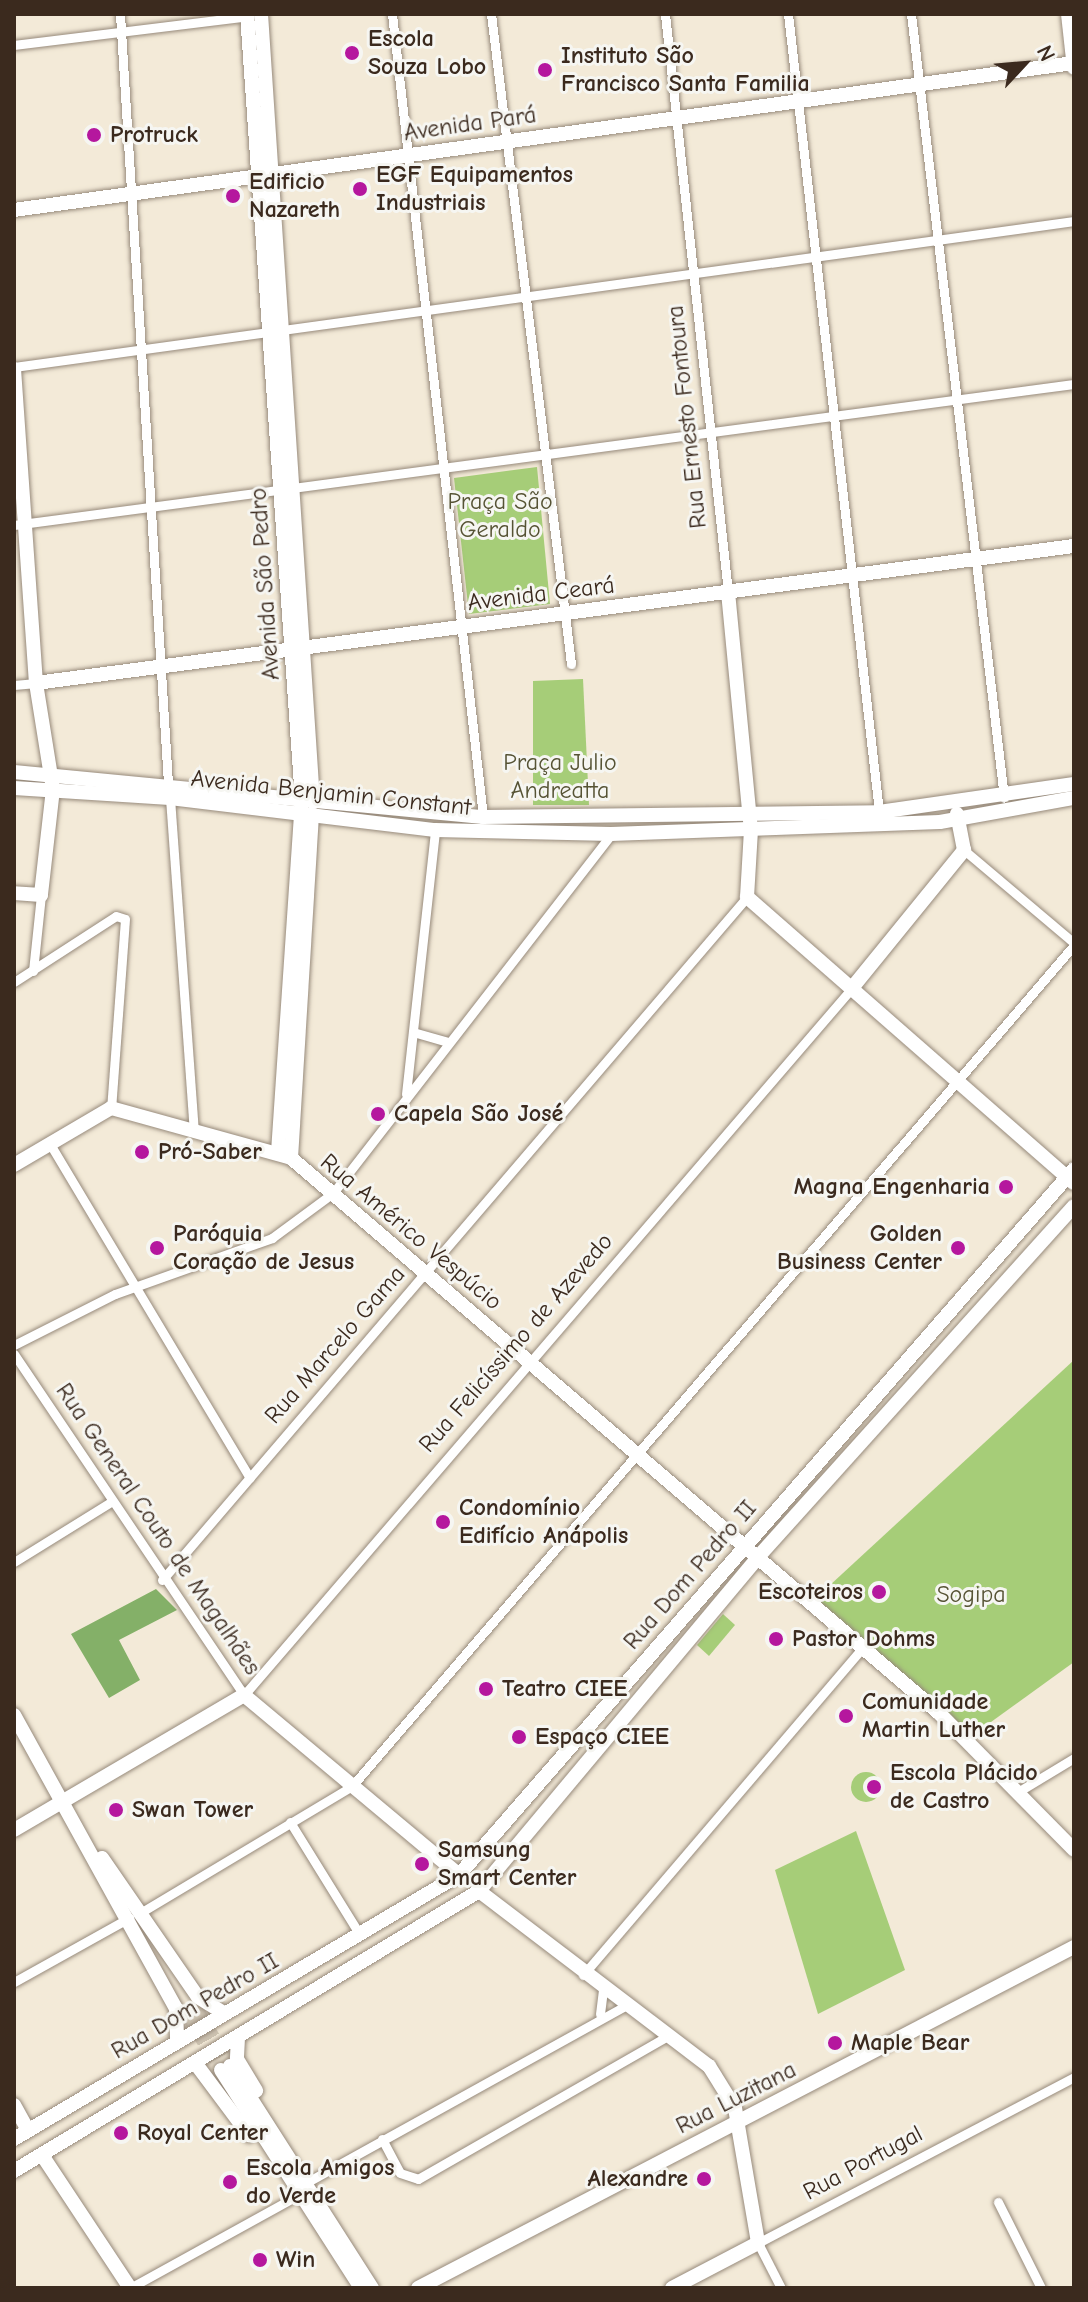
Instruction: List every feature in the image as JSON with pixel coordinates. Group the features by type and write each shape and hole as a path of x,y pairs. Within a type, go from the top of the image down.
{"street":[{"path":"120,14 160,666 194,1132"},
{"path":"14,45 254,14"},
{"name":"Avenida São Pedro","path":"254,14 307,808 284,1155"},
{"path":"392,14 483,817"},
{"path":"491,14 571,664"},
{"name":"Rua Ernesto Fontoura","path":"665,14 750,823"},
{"path":"788,14 879,812"},
{"path":"911,14 1004,797"},
{"path":"1068,14 1074,65"},
{"name":"Avenida Pará","path":"14,210 1074,65"},
{"path":"33,971 53,789 47,774 19,524 14,368 1074,221"},
{"path":"19,524 1074,384"},
{"name":"Avenida Ceará","path":"14,685 1074,546"},
{"name":"Avenida Benjamin Constant","path":"14,772 307,808 435,830 611,834 879,812 957,813 1004,797 1074,784"},
{"name":"Avenida Benjamin Constant","path":"14,788 169,790"},
{"name":"Avenida Benjamin Constant","path":"307,808 483,817 750,823 957,813 1074,798"},
{"path":"145,1910 352,1786 642,1457 1074,944 964,850 957,813"},
{"path":"750,823 747,897 1072,1176"},
{"path":"406,1098 435,830"},
{"path":"14,1345 132,1288 272,1238 333,1193 611,834"},
{"name":"Rua Felicíssimo de Azevedo","path":"14,1830 244,1695 852,988 964,850"},
{"path":"14,893 41,895"},
{"name":"Rua Marcelo Gama","path":"162,1580 747,897"},
{"path":"14,982 121,915 111,1108"},
{"path":"413,1032 447,1042"},
{"path":"14,1165 111,1108 284,1155"},
{"path":"50,1144 132,1288 250,1478"},
{"name":"Rua Américo Vespúcio","path":"284,1155 333,1193 863,1647 1021,1790 1074,1850"},
{"name":"Rua Dom Pedro II","path":"14,2139 459,1875 745,1545 1072,1176"},
{"name":"Rua Dom Pedro II","path":"14,2171 479,1891 758,1557 1074,1206"},
{"name":"Rua General Couto de Magalhães","path":"14,1354 109,1503 244,1695 459,1875"},
{"path":"14,1562 109,1503"},
{"path":"583,1975 863,1647"},
{"path":"14,1715 190,2010 126,1920"},
{"path":"1021,1790 1074,1758"},
{"path":"290,1822 360,1935"},
{"path":"112,1878 145,1910 198,1997 224,2013"},
{"path":"112,1878 126,1920 176,2008 177,2041"},
{"path":"479,1891 623,2007 720,2077 740,2121 758,2243 781,2288"},
{"path":"14,1982 126,1920"},
{"name":"Rua Luzitana","path":"418,2288 1074,1947"},
{"path":"600,2014 603,1991"},
{"path":"42,2155 130,2288 600,2014 623,2007"},
{"path":"382,2139 400,2173 418,2179 666,2037"},
{"path":"238,2038 237,2059 309,2215 361,2288"},
{"path":"196,2064 300,2190 372,2288"},
{"path":"226,2068 300,2190"},
{"name":"Rua Portugal","path":"672,2288 1074,2077"},
{"path":"14,2105 28,2130"},
{"path":"998,2202 1041,2288"}],"green space":[{"name":"Praça São Geraldo","path":"537,467 550,604 469,614 454,478"},
{"name":"Praça Julio Andreatta","path":"583,679 589,805 533,805 533,681"},
{"name":"Sogipa","path":"1074,1360 1074,1662 973,1735 816,1598"},
{"path":"156,1589 177,1610 119,1640 140,1680 109,1698 71,1634"},
{"path":"723,1614 735,1625 709,1656 697,1645"},
{"path":"866,1772 877,1776 881,1787 877,1798 866,1802 855,1798 851,1787 855,1776"},
{"path":"856,1831 905,1970 818,2014 775,1870"}],"tunnel":[{"path":"195,2007 230,2066"},
{"path":"186,2012 221,2070"}],"place":[{"name":"Escola Souza Lobo","path":"352,53"},
{"name":"Instituto São Francisco Santa Familia","path":"545,70"},
{"name":"Protruck","path":"94,135"},
{"name":"EGF Equipamentos Industriais","path":"360,189"},
{"name":"Edificio Nazareth","path":"233,196"},
{"name":"Capela São José","path":"378,1114"},
{"name":"Pró-Saber","path":"142,1152"},
{"name":"Magna Engenharia","path":"1006,1187"},
{"name":"Paróquia Coração de Jesus","path":"157,1248"},
{"name":"Golden Business Center","path":"958,1248"},
{"name":"Condomínio Edifício Anápolis","path":"443,1522"},
{"name":"Escoteiros","path":"879,1592"},
{"name":"Pastor Dohms","path":"776,1639"},
{"name":"Teatro CIEE","path":"486,1689"},
{"name":"Comunidade Martin Luther","path":"846,1716"},
{"name":"Espaço CIEE","path":"519,1737"},
{"name":"Escola Plácido de Castro","path":"874,1787"},
{"name":"Swan Tower","path":"116,1810"},
{"name":"Samsung Smart Center","path":"422,1864"},
{"name":"Maple Bear","path":"835,2043"},
{"name":"Royal Center","path":"121,2133"},
{"name":"Alexandre","path":"704,2179"},
{"name":"Escola Amigos do Verde","path":"230,2182"},
{"name":"Win","path":"260,2260"}]}
